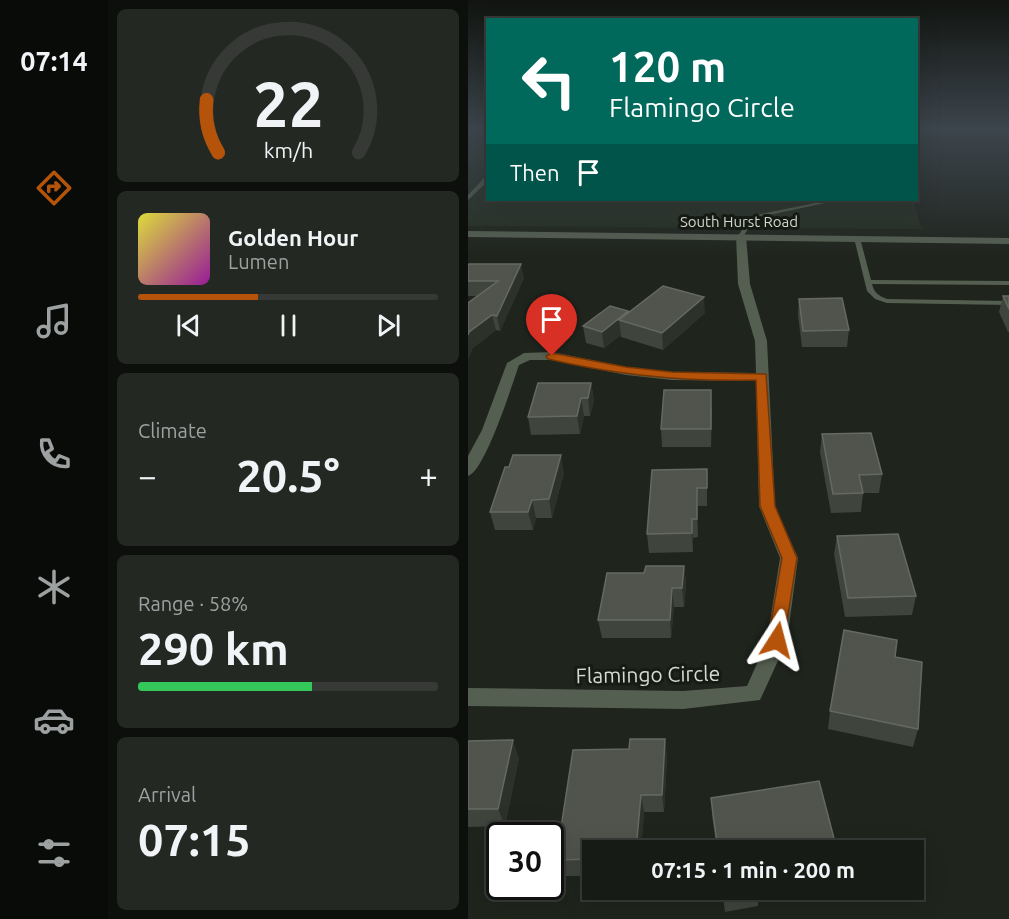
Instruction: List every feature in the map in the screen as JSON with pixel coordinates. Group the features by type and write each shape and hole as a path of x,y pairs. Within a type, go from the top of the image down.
{"street":[{"name":"South Hurst Road","path":"468,234 1009,241"},
{"name":"Flamingo Circle","path":"468,697 683,700 753,694 777,640 789,558 768,506 761,341 744,284 741,236"},
{"path":"468,471 489,430 513,363 528,356 552,356 626,371 672,376 762,377"}],"lane":[{"path":"468,198 486,179"},
{"path":"741,236 758,216 831,201"},
{"path":"857,238 870,291 877,298 887,302 1009,303"},
{"path":"868,282 1009,283"}],"shaded area":[{"path":"468,172 486,172 486,201 913,201 922,229 468,226"}],"building":[{"path":"469,264 521,264 497,316 492,315 468,335 468,303 498,281 468,281"},
{"path":"663,286 704,297 662,333 619,320"},
{"path":"1003,296 1009,296 1009,309"},
{"path":"842,298 849,330 803,331 799,299"},
{"path":"610,306 628,311 602,332 583,326"},
{"path":"538,383 591,383 588,398 581,398 577,416 528,417"},
{"path":"664,390 711,390 711,429 661,429"},
{"path":"871,433 882,474 859,475 863,493 833,494 822,434"},
{"path":"513,455 561,455 549,499 532,500 528,512 490,512 505,467 509,467"},
{"path":"707,469 707,488 697,488 697,519 692,519 692,533 647,534 652,470"},
{"path":"898,534 916,596 848,598 837,536"},
{"path":"646,566 684,566 682,588 672,588 670,620 598,620 607,573 644,573"},
{"path":"844,630 897,640 895,657 922,662 918,729 830,711"},
{"path":"630,739 665,739 662,795 641,795 637,839 582,840 582,859 564,860 564,822 562,822 573,750 629,749"},
{"path":"513,740 498,809 468,809 468,741"},
{"path":"819,781 834,840 717,840 711,798"}],"route":[{"path":"552,356 626,371 672,376 762,377 764,460 768,506 789,558 777,640"}]}
